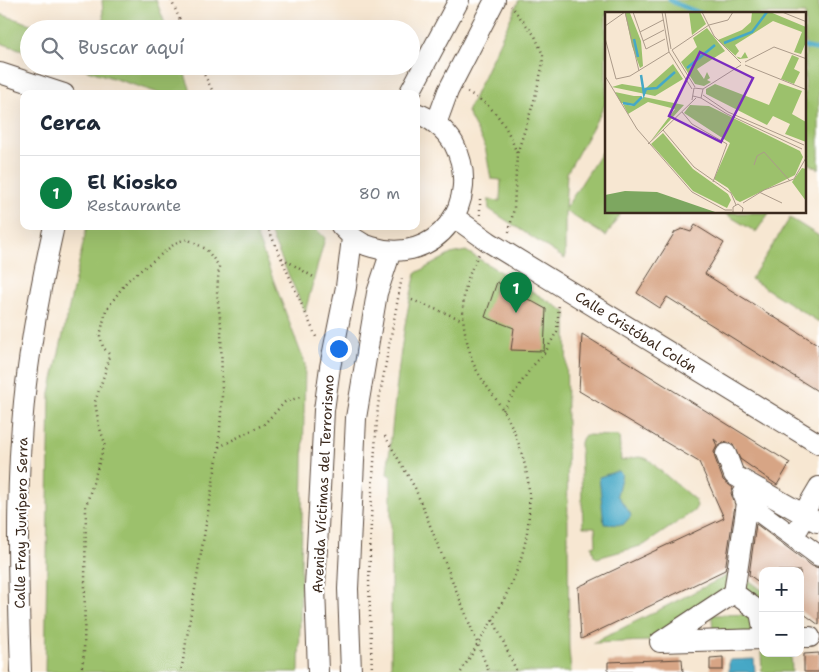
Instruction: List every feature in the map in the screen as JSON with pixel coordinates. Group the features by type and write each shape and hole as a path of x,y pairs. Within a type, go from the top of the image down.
{"street":[{"path":"420,73 459,0"},
{"path":"436,124 448,91 504,6"},
{"path":"0,73 41,89"},
{"path":"411,90 419,75"},
{"path":"347,232 371,247 391,251 410,249 427,243 442,232 454,217 462,198 464,178 460,157 450,138 436,124 420,115"},
{"name":"Calle Cristóbal Colón","path":"454,217 484,246 819,444"},
{"name":"Calle Fray Junípero Serra","path":"21,672 18,583 19,493 24,402 42,279 53,230"},
{"name":"Avenida Víctimas del Terrorismo","path":"318,672 315,587 324,410 330,367 346,287 347,232"},
{"path":"350,672 348,589 356,418 377,293 391,251"},
{"path":"726,454 747,503 819,556"},
{"path":"734,475 813,519"},
{"path":"792,536 813,519 819,487"},
{"path":"747,503 734,593 660,642 759,639"},
{"path":"734,593 760,612"}],"path":[{"path":"171,0 180,20"},
{"path":"509,232 514,208 517,154 534,101 542,68 543,55 535,36 504,6 513,0"},
{"path":"204,75 212,90"},
{"path":"469,85 467,92 482,100 497,114 510,134 517,154"},
{"path":"461,672 517,574 523,556 529,518 529,489 521,453 503,410 474,365 465,334 462,310 464,290 470,269 494,230 488,227 480,215 480,194"},
{"path":"269,230 330,367"},
{"path":"81,672 84,655 86,506 105,444 99,426 95,402 110,354 103,347 100,336 106,310 127,281 177,242 187,239 206,249 219,266 217,294 221,325 222,395 219,447 181,672"},
{"path":"281,258 315,278"},
{"path":"372,672 369,583 372,492 378,405 403,273"},
{"path":"412,300 463,320"},
{"path":"503,410 531,368 546,351 557,331 559,303"},
{"path":"219,447 264,424 285,402 303,396"},
{"path":"384,436 415,488 489,672"},
{"path":"493,619 517,672"}],"green space":[{"path":"102,0 156,0 164,20 103,20"},
{"path":"519,0 819,0 819,169 806,162 806,12 605,12 605,105 567,173 565,209 605,147 605,214 620,214 606,236 565,211 565,259 489,209 488,200 500,201 501,180 491,179 485,146 467,112"},
{"path":"0,14 20,21 20,49 0,43"},
{"path":"103,75 185,75 191,90 150,90"},
{"path":"726,214 768,214 756,232"},
{"path":"790,218 819,236 819,322 751,279"},
{"path":"86,230 255,230 305,364 299,672 45,672 50,393"},
{"path":"269,230 317,230 325,238 305,312"},
{"path":"466,251 566,312 569,649 571,672 391,672 391,476 387,474 405,322 416,273 451,254"},
{"path":"585,435 619,436 621,461 636,457 648,460 695,500 697,506 694,511 644,545 597,558 594,556 592,546 596,545 595,527 583,527 580,442"},
{"path":"734,572 731,588 650,641 593,643"},
{"path":"742,575 759,588 759,607 739,593"},
{"path":"758,614 759,637 713,638 712,615"},
{"path":"761,657 791,657 792,672 762,672"}],"water":[{"path":"618,471 622,474 617,495 631,516 623,525 604,524 599,477"},
{"path":"754,659 755,672 729,672 729,660"}],"building":[{"path":"695,225 724,243 705,274 819,345 819,392 667,297 660,308 637,293 675,232 682,229 691,232"},
{"path":"497,282 546,309 544,351 511,350 514,328 485,317"},
{"path":"582,334 790,463 777,485 740,459 733,445 727,442 720,444 714,439 717,446 714,452 715,458 723,480 733,488 731,493 735,505 725,570 581,639 578,587 724,518 699,462 579,391"},
{"path":"756,524 812,566 819,568 819,625 804,614 804,567 759,567 759,582 749,575"},
{"path":"819,653 819,672 804,672 804,654"},
{"path":"723,657 723,670 710,670 710,658"},
{"path":"682,659 683,672 608,672 608,662"}],"waterway":[{"path":"670,0 698,12"},
{"path":"806,47 819,50"}],"place":[{"name":"El Kiosko","path":"516,313"}]}
